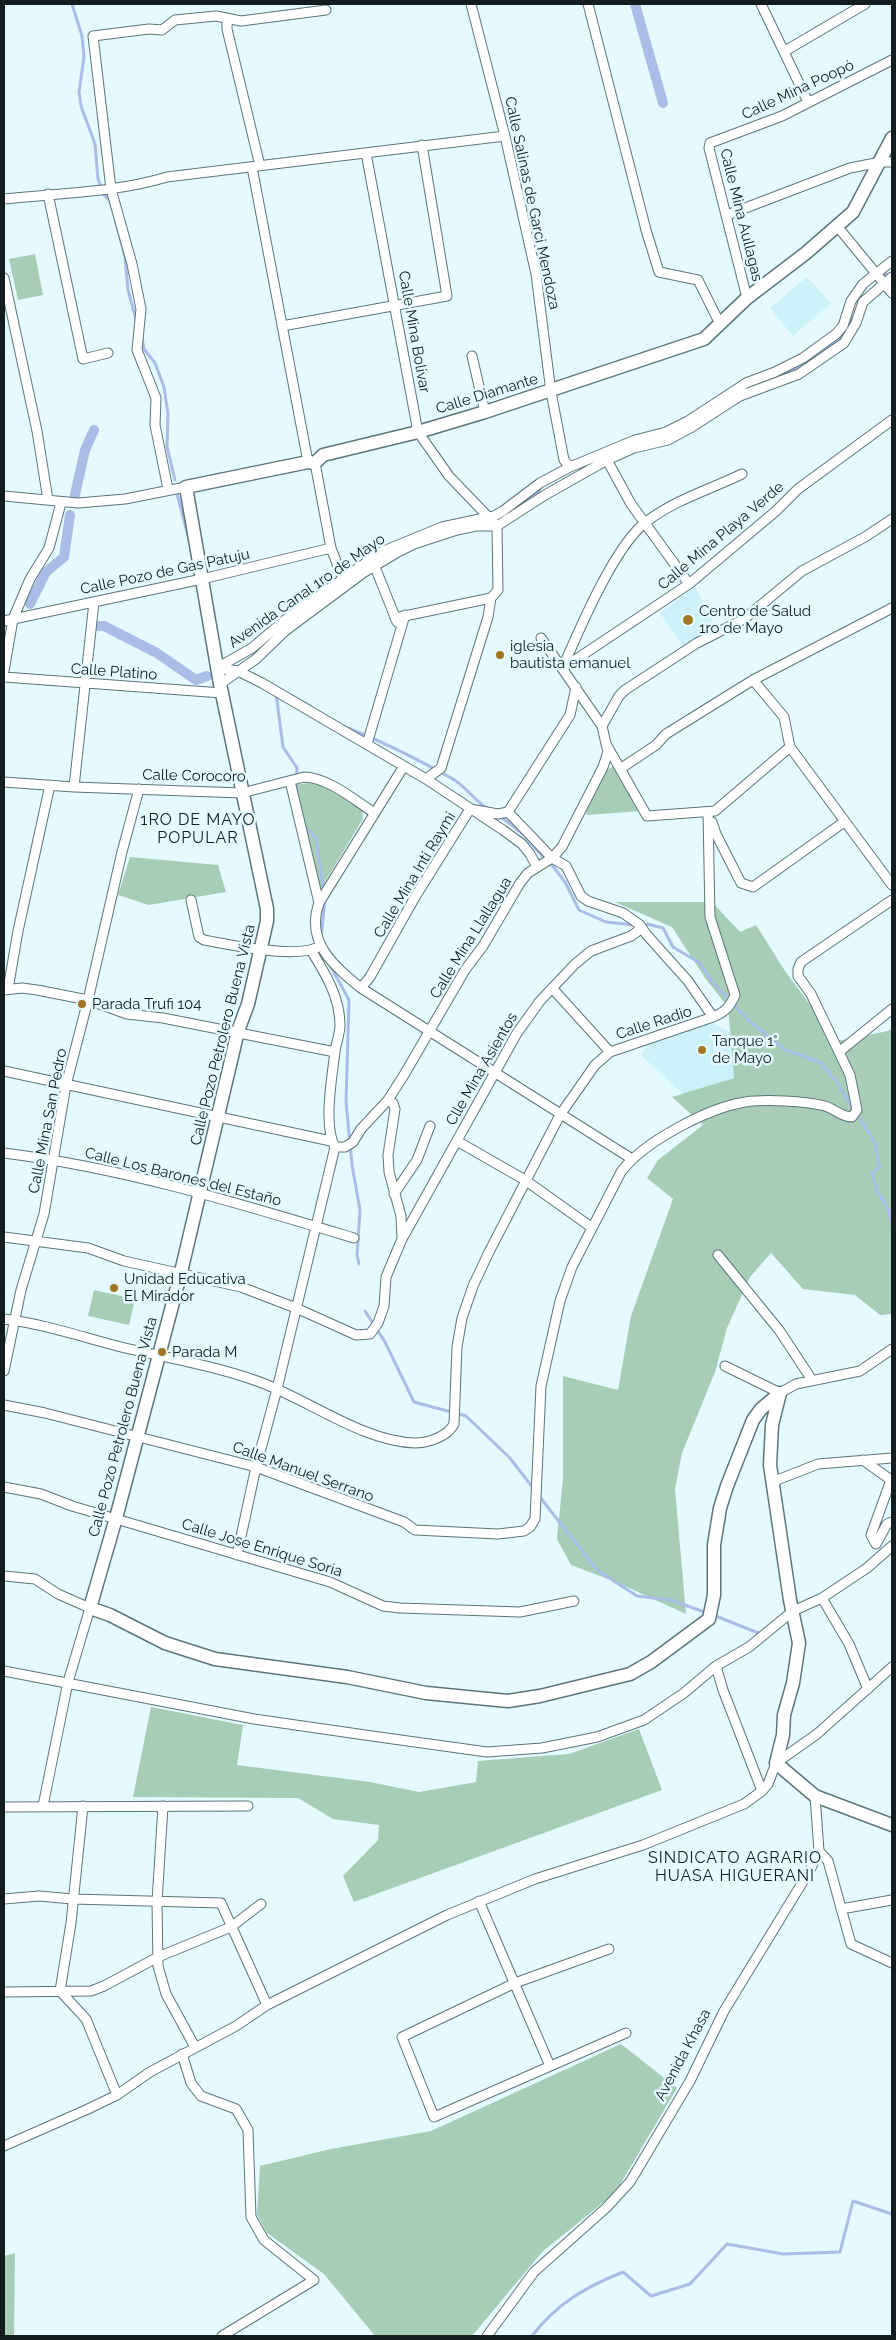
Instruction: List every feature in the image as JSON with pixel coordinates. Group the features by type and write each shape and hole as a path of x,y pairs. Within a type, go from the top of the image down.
{"street":[{"name":"Calle Salinas de Garci Mendoza","path":"471,4 505,136 536,274 551,392 564,460 570,467"},
{"path":"588,4 646,230 659,272 698,280 720,324"},
{"path":"761,4 808,102"},
{"path":"785,51 865,4"},
{"path":"168,489 155,425 156,398 137,350 141,309 129,254 111,189 93,36 148,28 162,30 175,20 216,16 241,21 326,10"},
{"path":"231,19 227,23 227,29 256,167 282,326 331,548 343,579"},
{"name":"Calle Mina Poopó","path":"714,140 768,122 892,60"},
{"path":"4,198 111,189 145,184 167,177 505,136"},
{"name":"Calle Diamante","path":"4,496 61,503 125,499 168,489 311,463 323,455 418,432 551,392 652,355 704,339 747,298 806,253 853,212 886,162 892,138"},
{"name":"Calle Mina Aullagas","path":"714,140 709,148 747,298"},
{"path":"282,326 366,309 396,306 447,296 422,145"},
{"name":"Calle Mina Bolivar","path":"366,153 418,432 449,476 497,526"},
{"path":"727,215 850,168 886,162"},
{"path":"48,194 83,358 108,353"},
{"path":"837,226 892,293"},
{"name":"Avenida Canal 1ro de Mayo","path":"221,689 238,671 256,659 285,631 399,543 442,527 489,517 503,512 528,490 570,467 635,440 666,432 688,421 746,383 781,370 803,358 836,334 843,326 851,301 863,284 892,261"},
{"path":"426,779 442,768 488,617 491,598 498,590 497,526 545,495 607,460 634,448 668,440 740,396 799,374 844,343 856,323 863,302 892,277"},
{"path":"4,278 37,432 48,500"},
{"path":"472,356 485,412"},
{"name":"Calle Mina Playa Verde","path":"563,668 599,642 636,621 689,584 776,511 798,489 892,420"},
{"path":"607,460 622,489 689,584"},
{"path":"563,668 574,642 622,549 645,522 672,506 742,474"},
{"name":"Calle Pozo Petrolero Buena Vista","path":"43,1806 68,1682 116,1518 181,1272 238,1032 248,1004 267,921 267,909 217,668 186,487"},
{"path":"4,671 8,620 49,548 61,503"},
{"path":"602,726 619,696 625,690 697,643 744,619 802,571 865,537 892,519"},
{"name":"Avenida Canal 1ro de Mayo","path":"217,668 252,648 284,620 343,579 373,562 440,535 476,526 497,526"},
{"name":"Calle Pozo de Gas Patuju","path":"8,620 202,579 331,548"},
{"path":"373,562 400,632"},
{"path":"395,618 491,598"},
{"path":"74,787 94,602"},
{"path":"620,769 656,745 666,734 752,680 892,608"},
{"path":"367,744 406,615"},
{"path":"541,638 602,726 606,744 647,816 708,812 721,806 790,747"},
{"path":"217,668 238,671 262,682 426,779 522,844 537,867"},
{"name":"Calle Platino","path":"4,677 85,684 221,689"},
{"path":"752,680 784,717 790,747 892,884"},
{"path":"576,687 570,715 508,812 525,827 552,858 566,866 581,896 623,912 640,925"},
{"name":"Calle Mina Llallagua","path":"333,1144 345,1147 352,1142 361,1129 388,1100 520,883 537,867 552,858 567,838 603,767 608,752 606,744"},
{"path":"404,766 373,812 319,904 314,924 321,946 336,967 362,988 632,1159"},
{"name":"Calle Corocoro","path":"4,782 74,787 242,793 304,777 314,777 324,781 373,812"},
{"path":"290,781 319,904"},
{"path":"50,785 6,989 22,988 88,1000 127,1014 163,1018 335,1052"},
{"name":"Calle Mina San Pedro","path":"4,1371 21,1290 46,1206 66,1085 88,1000 111,896 140,789"},
{"name":"Calle Mina Inti Raymi","path":"362,988 415,897 470,809 498,814 508,812"},
{"path":"708,812 716,834 741,883 753,887 844,822"},
{"path":"708,812 710,917 735,995 728,1009 713,1017"},
{"path":"191,900 199,937 251,950 311,950 321,946"},
{"path":"457,1141 525,1180 591,1227 621,1172 632,1159 665,1135 725,1106 767,1101 826,1107 844,1117 852,1117 858,1110 850,1076 811,994 798,976 798,969 802,962 892,900"},
{"name":"Calle Radio","path":"277,1389 372,1433 395,1439 415,1443 427,1441 451,1430 456,1413 457,1348 462,1318 473,1286 525,1180 560,1115 595,1065 610,1052 713,1017 688,981 640,925"},
{"name":"Clle Mina Asientos","path":"296,1308 356,1335 370,1334 378,1323 384,1306 386,1277 402,1239 495,1071 530,1014 552,988 584,956 631,936 638,931 640,925"},
{"path":"237,1556 256,1467 316,1227 333,1144 329,1117 335,1052 340,1027 337,1003 331,985 311,950"},
{"path":"552,988 610,1052"},
{"path":"839,1052 892,1009"},
{"path":"4,1071 219,1117 333,1144"},
{"path":"388,1100 393,1103 395,1109 388,1155 394,1194 401,1216 402,1239"},
{"path":"394,1194 416,1160 427,1138 430,1126"},
{"name":"Calle Los Barones del Estaño","path":"4,1153 54,1159 135,1176 201,1193 354,1238"},
{"name":"Calle Manuel Serrano","path":"4,1405 138,1436 256,1467 404,1522 415,1530 510,1533 524,1531 530,1527 535,1519 541,1386 560,1300 572,1267 591,1227"},
{"path":"4,1238 88,1248 124,1261 181,1272 241,1287 296,1308"},
{"path":"718,1255 779,1330 812,1380"},
{"path":"4,1319 158,1354 240,1376 277,1389"},
{"path":"4,1576 36,1579 58,1594 110,1615 164,1643 193,1653 216,1659 347,1677 426,1693 508,1701 540,1696 630,1674 651,1662 709,1619 714,1595 715,1536 727,1486 753,1420 780,1393 796,1384 860,1371 892,1349"},
{"path":"725,1366 780,1393"},
{"path":"4,2146 118,2094 150,2072 236,2026 267,2005 429,1924 479,1901 535,1879 643,1845 744,1804 762,1791 768,1784 776,1763 783,1735 784,1715 793,1683 800,1643 790,1600 772,1482 770,1444 772,1425 780,1393"},
{"path":"772,1482 818,1464 892,1458"},
{"path":"863,1460 891,1480 871,1535 876,1544 887,1524 892,1522"},
{"name":"Calle Jose Enrique Soria","path":"4,1487 41,1494 72,1506 330,1582 384,1606 520,1612 574,1601"},
{"path":"4,1672 68,1682 254,1720 487,1752 542,1748 597,1737 644,1720 684,1693 716,1666 749,1646 794,1611 822,1598 867,1568 892,1546"},
{"path":"822,1598 849,1644 868,1688"},
{"path":"716,1666 723,1690 762,1791"},
{"path":"776,1763 816,1734 892,1667"},
{"path":"776,1763 814,1796 892,1825"},
{"name":"Avenida Khasa","path":"487,2336 534,2272 594,2220 630,2182 690,2081 724,2011 810,1870 818,1851 814,1796"},
{"path":"83,1806 73,1899 60,1991 86,2020 118,2094"},
{"path":"163,1806 156,1902 160,1981 195,2047"},
{"path":"4,1807 248,1806"},
{"path":"818,1851 828,1861 851,1944 892,1963"},
{"path":"4,1899 39,1896 73,1899 221,1903 267,2005"},
{"path":"841,1909 892,1900"},
{"path":"479,1901 550,2066"},
{"path":"4,1992 91,1991 158,1957 231,1926 261,1904"},
{"path":"609,1949 515,1983 402,2037 434,2117 626,2033"},
{"path":"182,2054 191,2083 202,2096 236,2110 248,2130 251,2216 264,2240 314,2280 222,2336"}],"shaded area":[{"path":"807,277 831,303 793,336 770,308"},
{"name":"Centro de Salud 1ro de Mayo","path":"695,587 709,610 714,627 684,648 660,613"},
{"name":"Tanque 1° de Mayo","path":"712,1023 730,1032 734,1078 683,1094 641,1055 647,1045 661,1038"}],"green space":[{"path":"35,254 43,295 18,300 9,259"},
{"path":"616,765 642,811 587,815 586,812 606,770"},
{"path":"307,783 321,785 362,809 363,819 320,890 296,785"},
{"path":"130,857 218,865 226,892 149,905 118,895"},
{"path":"615,902 712,902 740,932 756,925 785,971 837,1041 888,1031 892,1028 892,1314 880,1315 855,1295 803,1289 771,1253 750,1277 727,1328 715,1372 682,1453 675,1489 686,1614 616,1582 571,1565 557,1539 563,1478 563,1376 618,1390 631,1316 673,1199 647,1178 658,1160 703,1125 672,1097 734,1078 728,1007 705,978 672,927"},
{"path":"94,1290 135,1299 129,1325 88,1316"},
{"path":"151,1707 243,1725 237,1765 370,1782 419,1792 476,1782 478,1761 569,1754 639,1729 662,1790 354,1902 343,1876 378,1840 379,1825 333,1819 298,1798 133,1797"},
{"path":"621,2044 677,2088 615,2193 542,2252 472,2336 375,2336 324,2274 267,2233 257,2215 260,2166 331,2149 431,2131"},
{"path":"15,2253 14,2336 4,2336 4,2256"}],"waterway":[{"path":"72,4 82,36 84,57 79,92 81,106 95,144 98,179 103,194 109,200 112,207 125,257 128,290 136,319"},
{"path":"635,4 663,103"},
{"path":"884,272 892,283"},
{"path":"735,394 795,369 841,337 849,320"},
{"path":"142,338 144,349 155,363 164,387 168,414 167,447 175,480"},
{"path":"74,499 85,450 94,430"},
{"path":"510,514 536,490"},
{"path":"177,494 190,543"},
{"path":"30,604 46,572 64,557 70,515"},
{"path":"98,626 104,626 157,653 196,680 207,676"},
{"path":"276,693 283,747 297,768 296,793"},
{"path":"289,694 312,707"},
{"path":"345,727 373,738 453,779 488,809"},
{"path":"500,816 523,834 544,858"},
{"path":"304,826 316,838 324,892"},
{"path":"552,865 565,882 579,910 606,922 635,925"},
{"path":"321,939 325,898"},
{"path":"647,924 663,928 673,947 700,963 713,983 749,1021 786,1050 821,1063 837,1082 853,1109"},
{"path":"330,965 349,1000 346,1102 352,1165 360,1210 357,1255 359,1264"},
{"path":"857,1114 874,1141 880,1167 872,1173 877,1191 889,1210 892,1227"},
{"path":"365,1311 385,1342 414,1402 466,1416 509,1457 534,1489"},
{"path":"539,1496 597,1570 637,1596 671,1600 707,1613"},
{"path":"713,1615 761,1634"},
{"path":"532,2336 552,2314 573,2297 623,2272 651,2296 690,2284 727,2244 783,2254 840,2252 853,2201 892,2214"}],"place":[{"name":"Centro de Salud 1ro de Mayo","path":"688,620"},
{"name":"iglesia bautista emanuel","path":"500,655"},
{"name":"Parada Trufi 104","path":"82,1004"},
{"name":"Tanque 1° de Mayo","path":"702,1050"},
{"name":"Unidad Educativa El Mirador","path":"114,1288"},
{"name":"Parada M","path":"162,1352"}],"district":[{"name":"1RO DE MAYO POPULAR","path":"198,829"},
{"name":"SINDICATO AGRARIO HUASA HIGUERANI","path":"735,1867"}]}
